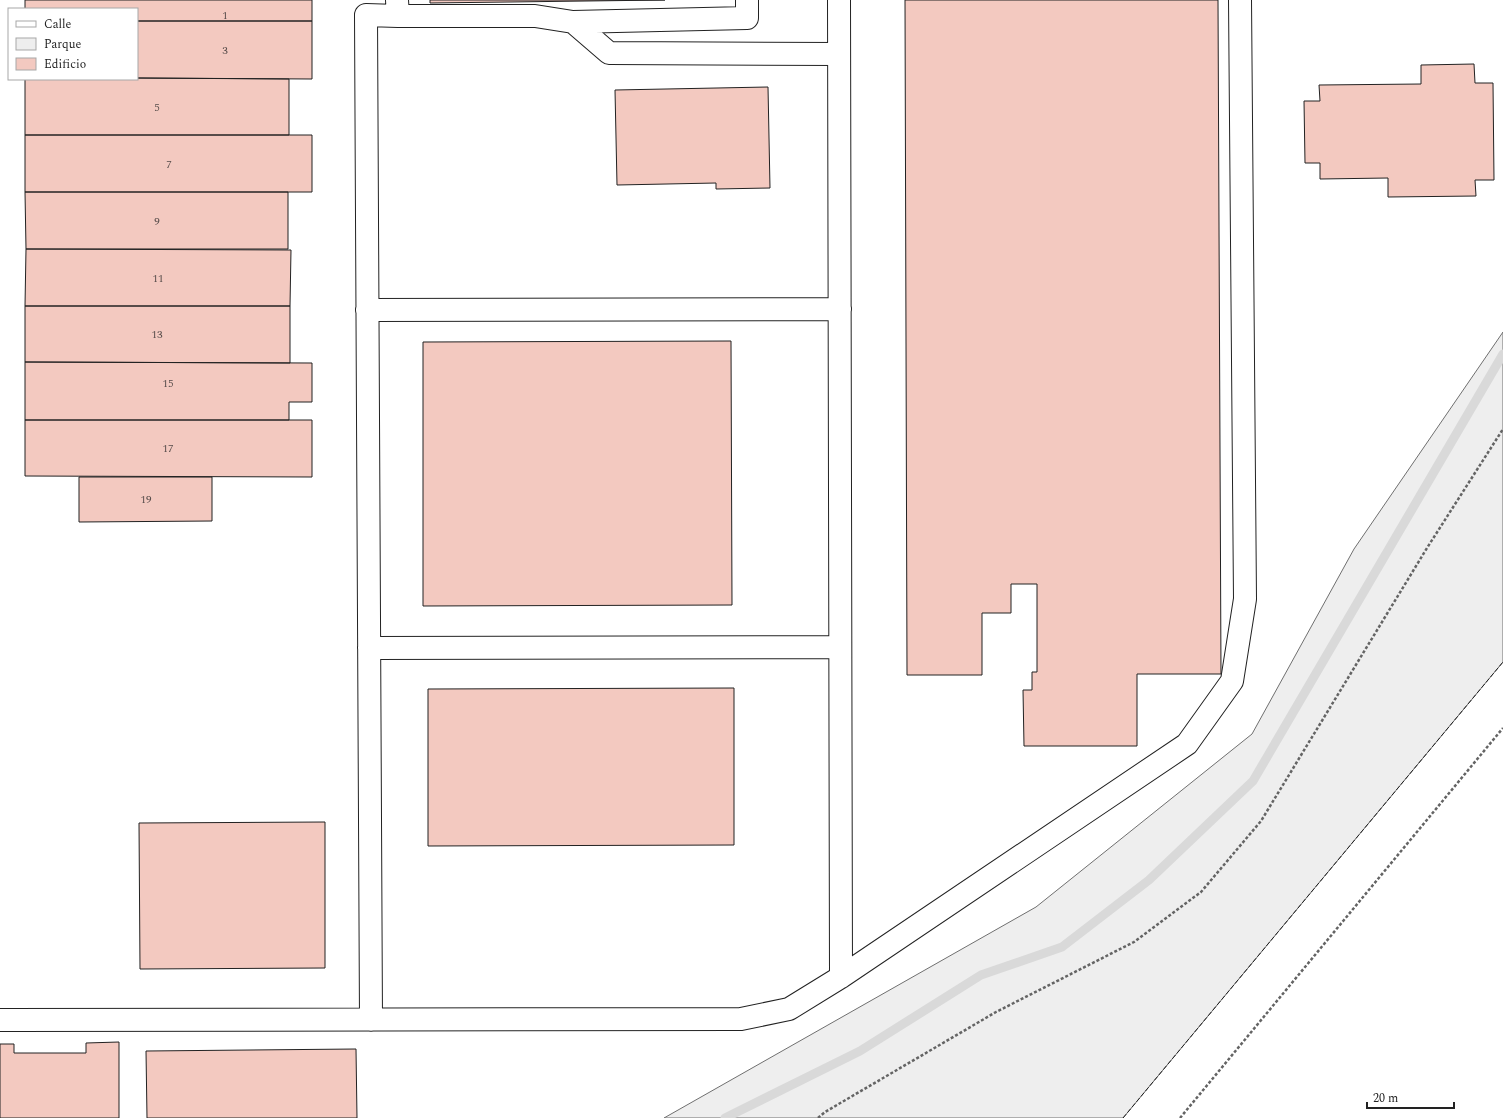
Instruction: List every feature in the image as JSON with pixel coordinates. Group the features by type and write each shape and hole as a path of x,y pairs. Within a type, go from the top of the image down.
{"lane":[{"path":"371,1020 366,16 398,8 535,16 574,22 747,18 747,0"},
{"path":"839,0 841,977"},
{"path":"0,1020 741,1019 789,1009 841,977 1187,744 1232,681 1245,599 1240,0"},
{"path":"574,22 609,53 839,54"},
{"path":"367,310 840,309"},
{"path":"369,648 840,647"}],"path":[{"path":"818,1118 825,1112 996,1012 1134,942 1201,892 1261,821 1427,548 1503,429"},
{"path":"1180,1118 1503,728"}],"green space":[{"path":"1503,332 1503,662 1123,1118 664,1118 1036,907 1252,734 1354,549"}],"building":[{"path":"25,0 312,0 312,21 138,21 138,8 25,8"},
{"path":"430,0 665,0 430,3"},
{"path":"905,0 1218,0 1221,674 1137,674 1137,746 1024,746 1023,690 1032,690 1032,672 1037,672 1037,584 1011,584 1011,613 982,613 982,675 907,675"},
{"path":"138,21 312,21 312,79 138,78"},
{"path":"1474,64 1475,83 1493,83 1494,180 1475,180 1476,196 1388,197 1388,178 1320,179 1320,163 1305,163 1304,101 1320,101 1319,85 1421,84 1421,65"},
{"path":"138,78 289,79 289,135 25,135 25,80 138,80"},
{"path":"768,87 770,188 716,189 716,183 617,185 615,90"},
{"path":"25,135 312,135 312,192 25,192"},
{"path":"25,192 288,192 288,249 26,249"},
{"path":"26,249 291,250 290,306 25,306"},
{"path":"25,306 290,306 290,363 25,362"},
{"path":"731,341 732,605 423,606 423,342"},
{"path":"25,362 312,363 312,402 289,402 289,420 25,420"},
{"path":"25,420 312,420 312,477 25,476"},
{"path":"79,477 212,477 212,521 79,522"},
{"path":"734,688 734,845 428,846 428,689"},
{"path":"325,822 325,968 140,969 139,823"},
{"path":"119,1042 119,1118 0,1118 0,1044 14,1044 14,1053 86,1053 86,1043"},
{"path":"356,1049 357,1118 147,1118 146,1051"}],"waterway":[{"path":"725,1118 860,1051 981,975 1062,947 1149,880 1253,781 1503,354"}],"fence":[{"path":"1123,1118 1503,662"}]}
